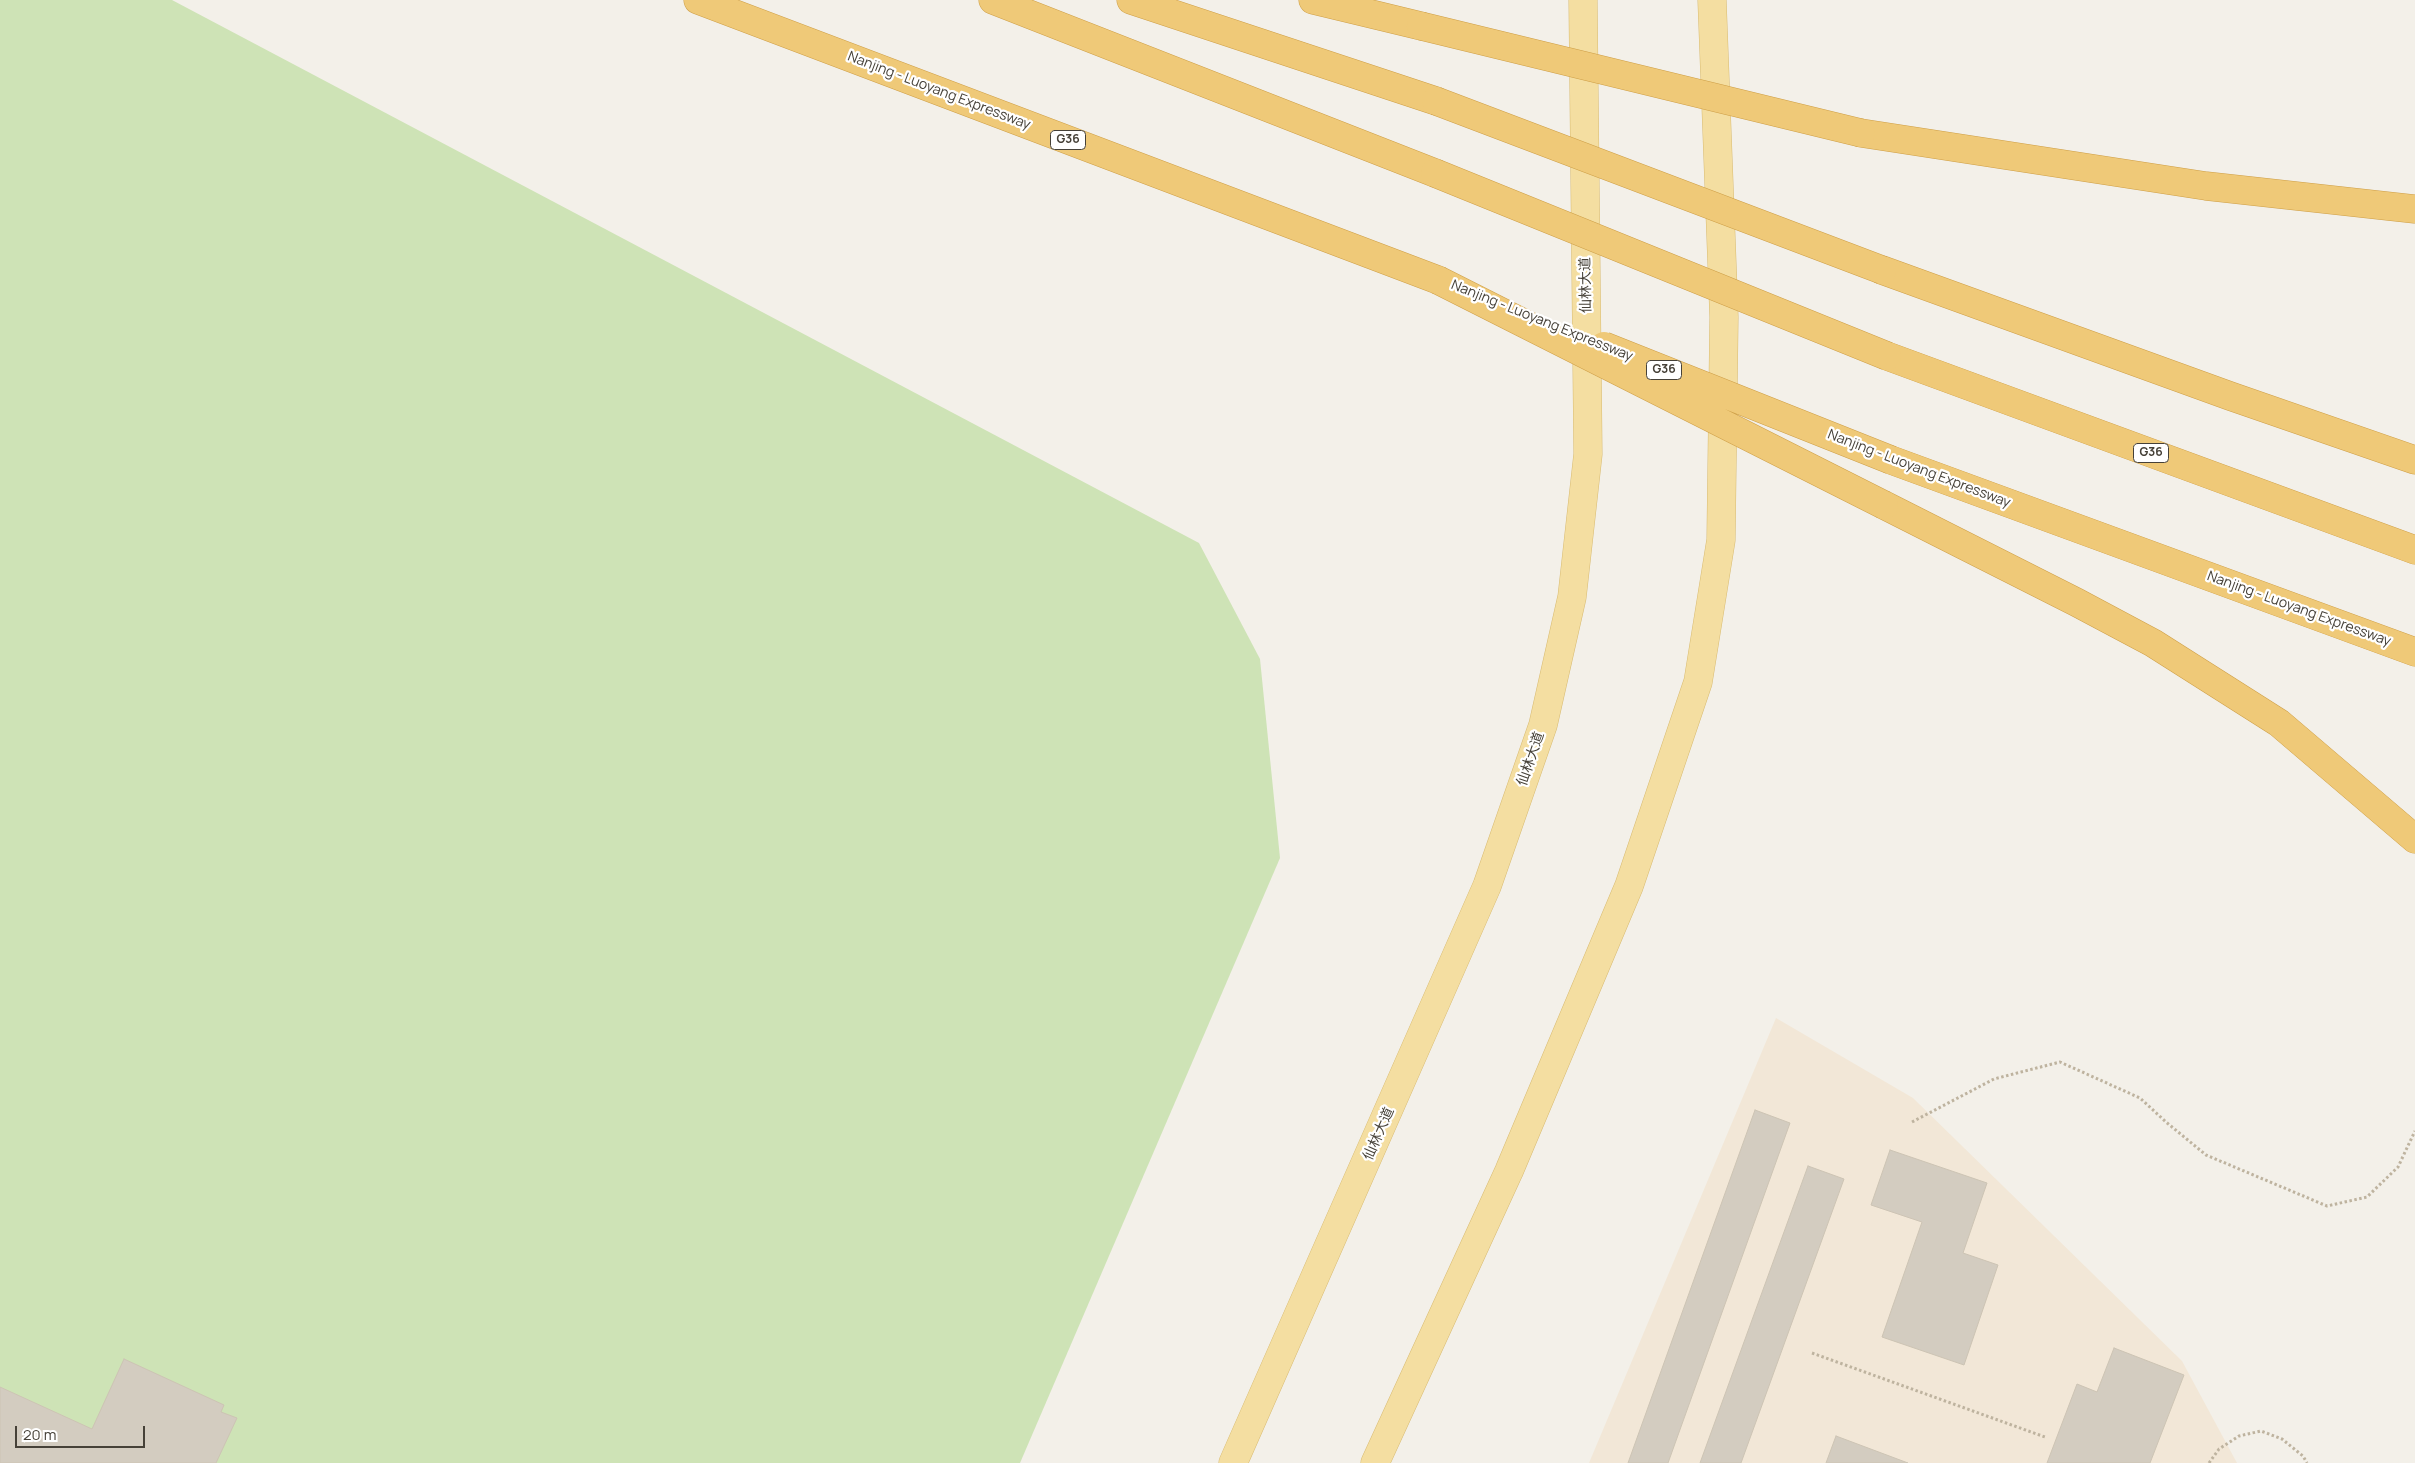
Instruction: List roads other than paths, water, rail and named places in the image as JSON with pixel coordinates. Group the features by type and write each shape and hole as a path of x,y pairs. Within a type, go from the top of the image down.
{"highway":[{"name":"Nanjing - Luoyang Expressway","path":"698,0 1438,280 1891,460 2415,652"},
{"name":"G36","path":"993,0 1435,173 1887,356 2415,550"},
{"path":"1131,0 1436,101 1882,270 2220,393 2415,460"},
{"path":"1313,0 1861,133 2206,186 2415,208"},
{"path":"1438,280 2076,602 2162,649 2279,723 2415,839"}],"main road":[{"name":"仙林大道","path":"1233,1463 1486,886 1543,725 1572,597 1588,454 1583,0"},
{"path":"1375,1463 1509,1171 1629,886 1698,682 1720,540 1724,317 1712,0"}]}
